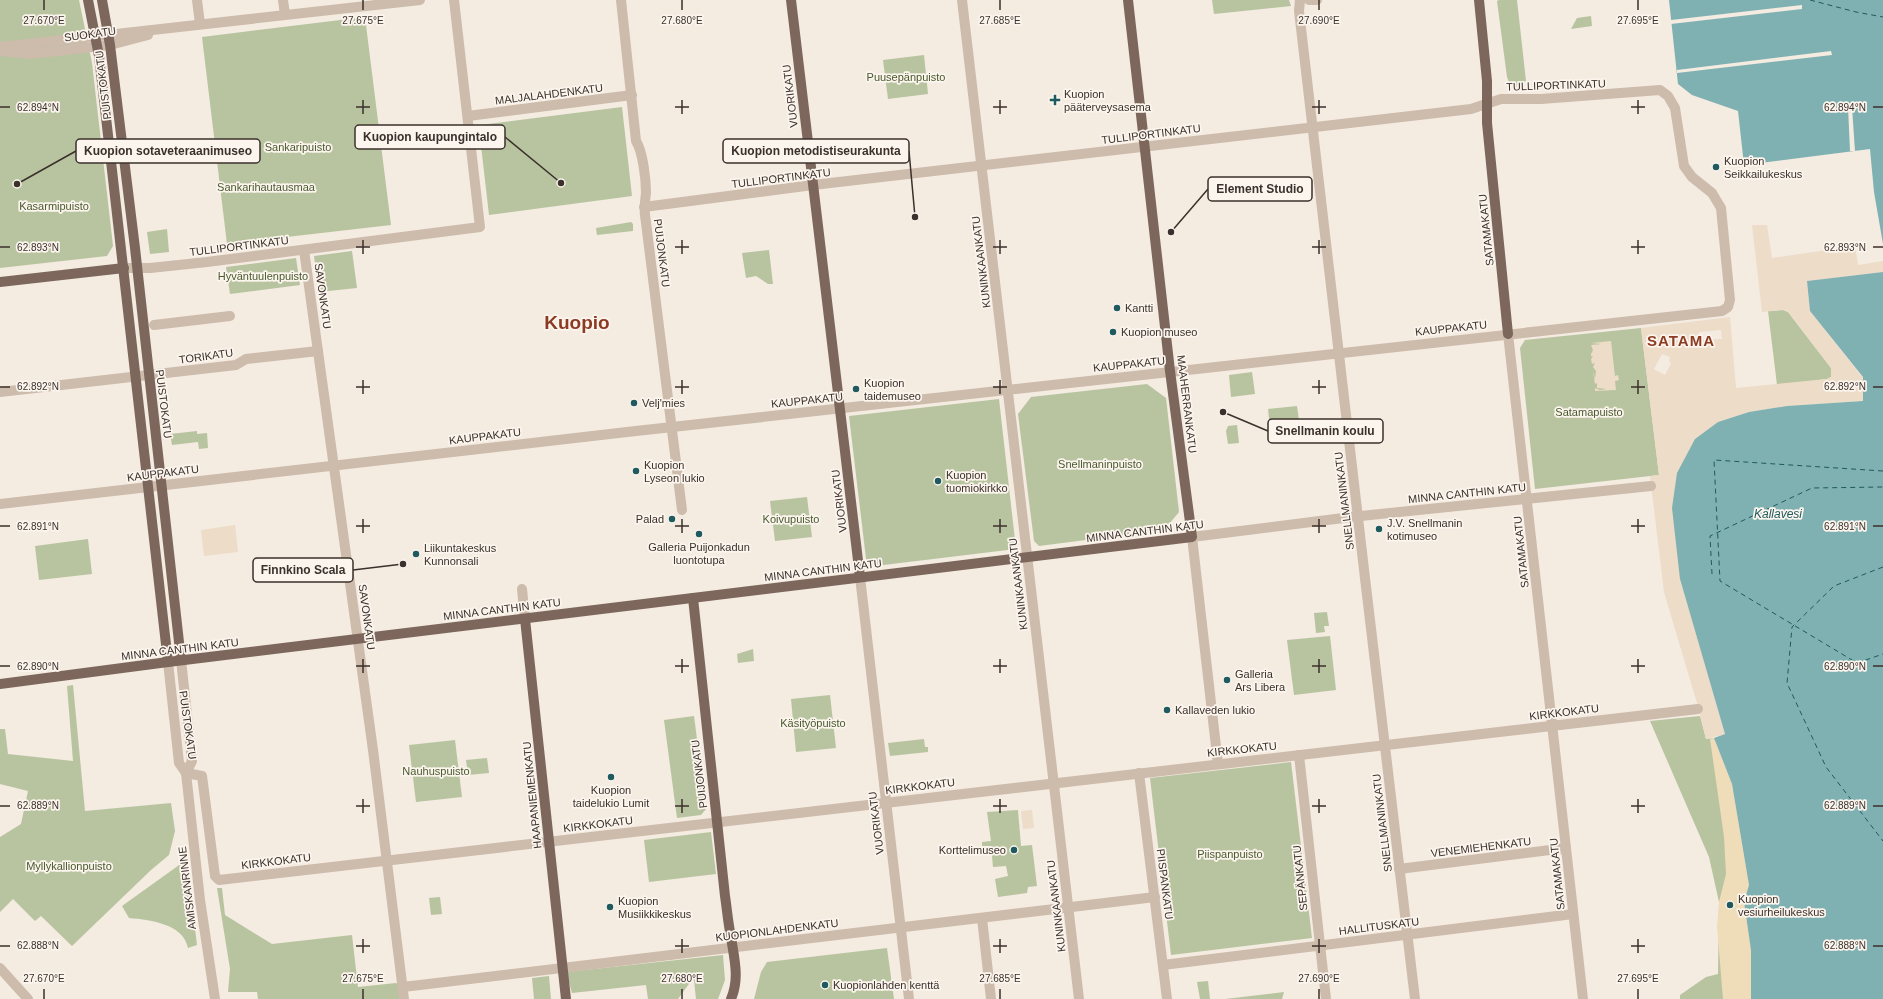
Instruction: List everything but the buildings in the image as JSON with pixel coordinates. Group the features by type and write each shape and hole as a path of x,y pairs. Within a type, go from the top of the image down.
{"main road":[{"name":"PUISTOKATU","path":"88,0 96,46 124,268 134,377 168,662"},
{"name":"PUISTOKATU","path":"102,0 110,45 138,268 148,375 181,660"},
{"name":"VUORIKATU","path":"791,0 837,409 860,577"},
{"name":"MAAHERRANKATU","path":"1128,0 1170,371 1192,537"},
{"name":"SATAMAKATU","path":"1479,0 1487,81 1487,123 1508,334"},
{"name":"TULLIPORTINKATU","path":"0,282 124,268"},
{"name":"MINNA CANTHIN KATU","path":"0,684 181,660 1192,537"},
{"name":"PUIJONKATU","path":"693,598 727,910 734,947 736,971 735,984 731,999"},
{"name":"HAAPANIEMENKATU","path":"525,619 566,999"}],"street":[{"path":"197,0 200,24"},
{"path":"283,0 285,15"},
{"name":"SUOKATU","path":"0,47 420,0"},
{"path":"454,0 468,116"},
{"name":"PUIJONKATU","path":"621,0 636,141 640,148 646,192 644,207 682,510"},
{"name":"KUNINKAANKATU","path":"962,0 1079,999"},
{"name":"SNELLMANINKATU","path":"1300,0 1299,11 1357,517 1415,999"},
{"path":"1309,0 1317,0"},
{"name":"SUOKATU","path":"0,51 30,54 110,45 182,26"},
{"name":"TULLIPORTINKATU","path":"644,207 813,185 1470,109 1501,99 1542,99 1660,90 1668,96 1675,108 1684,166 1692,177 1712,193 1721,208 1730,300"},
{"name":"MALJALAHDENKATU","path":"468,116 632,95"},
{"name":"TULLIPORTINKATU","path":"124,268 138,268 304,250 480,228 468,116"},
{"name":"SAVONKATU","path":"304,250 388,860 404,999"},
{"name":"KAUPPAKATU","path":"0,504 1339,352 1722,311 1728,307 1730,300"},
{"path":"154,325 230,316"},
{"name":"SATAMAKATU","path":"1508,334 1528,499 1583,999"},
{"name":"TORIKATU","path":"0,392 236,365 246,359 318,350"},
{"name":"MINNA CANTHIN KATU","path":"1192,537 1357,517 1651,486"},
{"name":"MAAHERRANKATU","path":"1192,537 1218,764"},
{"name":"VUORIKATU","path":"860,577 909,999"},
{"name":"HAAPANIEMENKATU","path":"522,589 525,619"},
{"name":"PUISTOKATU","path":"168,662 179,763 186,773 192,761 181,660"},
{"name":"KIRKKOKATU","path":"186,773 202,776 215,876 218,880 1054,782 1698,709"},
{"name":"SEPÄNKATU","path":"1299,755 1326,999"},
{"name":"AMISKANRINNE","path":"186,773 200,900 215,999"},
{"name":"PIISPANKATU","path":"1140,773 1167,999"},
{"name":"VENEMIEHENKATU","path":"1399,869 1566,848"},
{"name":"KUOPIONLAHDENKATU","path":"403,987 1155,897"},
{"name":"HALLITUSKATU","path":"1163,965 1573,914"},
{"path":"982,918 992,999"},
{"path":"0,968 28,999"}],"green space":[{"name":"Kasarmipuisto","path":"0,0 79,0 92,63 113,246 107,256 0,268"},
{"path":"1212,0 1289,0 1291,6 1214,14"},
{"path":"1517,0 1526,81 1519,83 1520,89 1509,82 1507,77 1497,1"},
{"path":"1591,16 1592,26 1571,29 1577,18"},
{"name":"Sankaripuisto","path":"365,17 391,225 227,244 202,37"},
{"name":"Puusepänpuisto","path":"924,55 928,94 888,99 883,60"},
{"path":"622,107 632,196 489,215 479,128 480,125"},
{"path":"631,222 633,224 633,231 597,235 596,228"},
{"path":"167,229 169,252 150,254 147,232"},
{"path":"769,250 773,284 768,284 756,276 746,278 742,253"},
{"path":"352,251 357,288 319,292 314,256"},
{"name":"Hyväntuulenpuisto","path":"296,258 300,285 230,294 226,267"},
{"path":"1783,310 1788,312 1831,368 1831,377 1827,379 1777,385 1768,311"},
{"name":"Satamapuisto","path":"1641,328 1659,475 1535,489 1520,348 1525,340"},
{"path":"1252,372 1255,394 1231,397 1229,375"},
{"name":"Snellmaninpuisto","path":"1147,384 1166,398 1179,512 1164,530 1039,546 1034,541 1018,414 1031,397"},
{"path":"999,399 1016,549 867,567 849,416"},
{"path":"1297,406 1301,435 1271,438 1268,409"},
{"path":"1237,425 1239,443 1228,444 1226,431 1228,426"},
{"path":"197,431 197,434 207,433 208,448 199,449 198,442 172,445 170,434"},
{"name":"Koivupuisto","path":"807,497 812,537 775,541 770,501"},
{"path":"88,539 92,574 39,580 35,546"},
{"path":"1327,612 1329,626 1324,626 1325,632 1316,633 1314,613"},
{"path":"1330,636 1336,690 1294,695 1287,640"},
{"path":"753,649 754,661 738,663 737,654"},
{"name":"Myllykallionpuisto","path":"73,685 85,811 171,803 175,831 169,855 151,870 72,946 41,916 35,921 13,899 0,912 0,837 21,824 28,791 0,784 0,729 5,729 8,754 73,761 67,686"},
{"name":"Käsityöpuisto","path":"830,695 836,748 796,752 791,699"},
{"path":"694,716 706,809 701,815 677,818 664,720"},
{"path":"1700,716 1706,739 1714,738 1751,950 1751,999 1680,999 1680,995 1706,977 1718,974 1719,902 1709,857 1650,721"},
{"path":"924,739 925,747 928,747 928,752 890,756 888,743"},
{"name":"Nauhuspuisto","path":"455,740 462,797 416,802 409,745"},
{"path":"487,758 489,773 468,775 466,760"},
{"name":"Piispanpuisto","path":"1291,762 1312,938 1171,955 1150,778"},
{"path":"1018,810 1021,846 1032,845 1037,886 1028,887 1027,893 998,897 995,879 1008,876 1006,866 993,867 991,846 982,846 982,842 991,841 987,812"},
{"path":"711,832 716,874 649,882 644,840"},
{"path":"182,863 188,871 197,945 188,948 185,940 172,928 164,924 129,918 122,906"},
{"path":"217,888 222,888 225,915 272,944 352,935 358,987 396,983 403,987 404,999 258,999 257,992 228,992 230,969"},
{"path":"440,897 442,914 431,915 429,898"},
{"name":"Kuopionlahden kenttä","path":"887,948 894,999 754,999 761,972 767,962"},
{"path":"723,955 725,980 718,999 696,999 694,980 691,981 678,999 648,999 646,985 572,993 566,972"},
{"path":"549,976 551,999 534,999 532,978"},
{"path":"1208,981 1210,999 1200,999 1197,982"},
{"path":"1284,992 1282,999 1225,999"}],"sand":[{"path":"1714,738 1732,784 1749,885 1744,902 1751,950 1751,999 1723,999 1717,927 1719,902 1726,874 1724,837 1710,739"}],"shaded area":[{"path":"1752,225 1767,225 1772,258 1855,246 1858,265 1883,261 1883,272 1807,281 1810,311 1863,378 1863,401 1787,406 1749,412 1718,422 1695,439 1680,579 1725,734 1706,739 1697,703 1664,592 1650,476 1659,475 1641,328 1730,317 1736,388 1827,379 1831,377 1831,368 1788,312 1783,310 1762,312","holes":["1721,330 1722,339 1699,340 1699,332","1662,354 1670,357 1669,361 1671,363 1665,375 1654,369"]},
{"path":"1611,341 1615,376 1618,375 1619,380 1615,381 1616,390 1595,391 1595,388 1600,390 1607,389 1597,388 1597,383 1595,384 1593,370 1595,379 1596,371 1593,367 1595,363 1592,364 1591,359 1593,356 1591,356 1591,354 1593,350 1591,345 1602,344 1591,343"},
{"path":"235,525 238,552 204,556 201,530"},
{"path":"1032,810 1034,828 1023,829 1021,811"}],"water":[{"path":"1669,0 1883,0 1883,244 1874,192 1870,149 1744,165 1738,111 1692,95 1678,84"},
{"name":"Kallavesi","path":"1883,272 1883,999 1751,999 1751,950 1744,902 1749,885 1732,784 1714,738 1725,734 1680,579 1672,508 1677,473 1695,439 1718,422 1749,412 1787,406 1863,401 1863,377 1810,311 1807,281"}],"pier":[{"path":"1802,5 1802,9 1671,24 1671,20"},
{"path":"1831,51 1832,55 1677,73 1677,70"},
{"path":"1848,107 1852,107 1855,151 1850,151"}],"ferry route":[{"path":"1810,0 1856,12 1883,17"},
{"path":"1883,471 1714,460 1720,581 1857,663 1883,654"},
{"path":"1712,574 1710,536 1812,488 1883,487"},
{"path":"1883,567 1834,586 1792,627 1787,683 1826,767 1883,841"}],"place":[{"name":"Kuopion pääterveysasema","path":"1055,100"},
{"name":"Kuopion Seikkailukeskus","path":"1716,167"},
{"name":"Kuopion kaupungintalo","path":"561,183"},
{"name":"Kuopion sotaveteraanimuseo","path":"17,184"},
{"name":"Kuopion metodistiseurakunta","path":"915,217"},
{"name":"Element Studio","path":"1171,232"},
{"name":"Kantti","path":"1117,308"},
{"name":"Kuopion museo","path":"1113,332"},
{"name":"Kuopion taidemuseo","path":"856,389"},
{"name":"Velj'mies","path":"634,403"},
{"name":"Snellmanin koulu","path":"1223,412"},
{"name":"Kuopion Lyseon lukio","path":"636,471"},
{"name":"Kuopion tuomiokirkko","path":"938,481"},
{"name":"Palad","path":"672,519"},
{"name":"J.V. Snellmanin kotimuseo","path":"1379,529"},
{"name":"Galleria Puijonkadun luontotupa","path":"699,534"},
{"name":"Liikuntakeskus Kunnonsali","path":"416,554"},
{"name":"Finnkino Scala","path":"403,564"},
{"name":"Galleria Ars Libera","path":"1227,680"},
{"name":"Kallaveden lukio","path":"1167,710"},
{"name":"Kuopion taidelukio Lumit","path":"611,777"},
{"name":"Korttelimuseo","path":"1014,850"},
{"name":"Kuopion vesiurheilukeskus","path":"1730,905"},
{"name":"Kuopion Musiikkikeskus","path":"610,907"},
{"name":"Kuopionlahden kenttä","path":"825,985"}],"district":[{"name":"Kuopio","path":"577,322"},
{"name":"SATAMA","path":"1681,341"}],"park label":[{"name":"Sankarihautausmaa","path":"266,187"}]}
